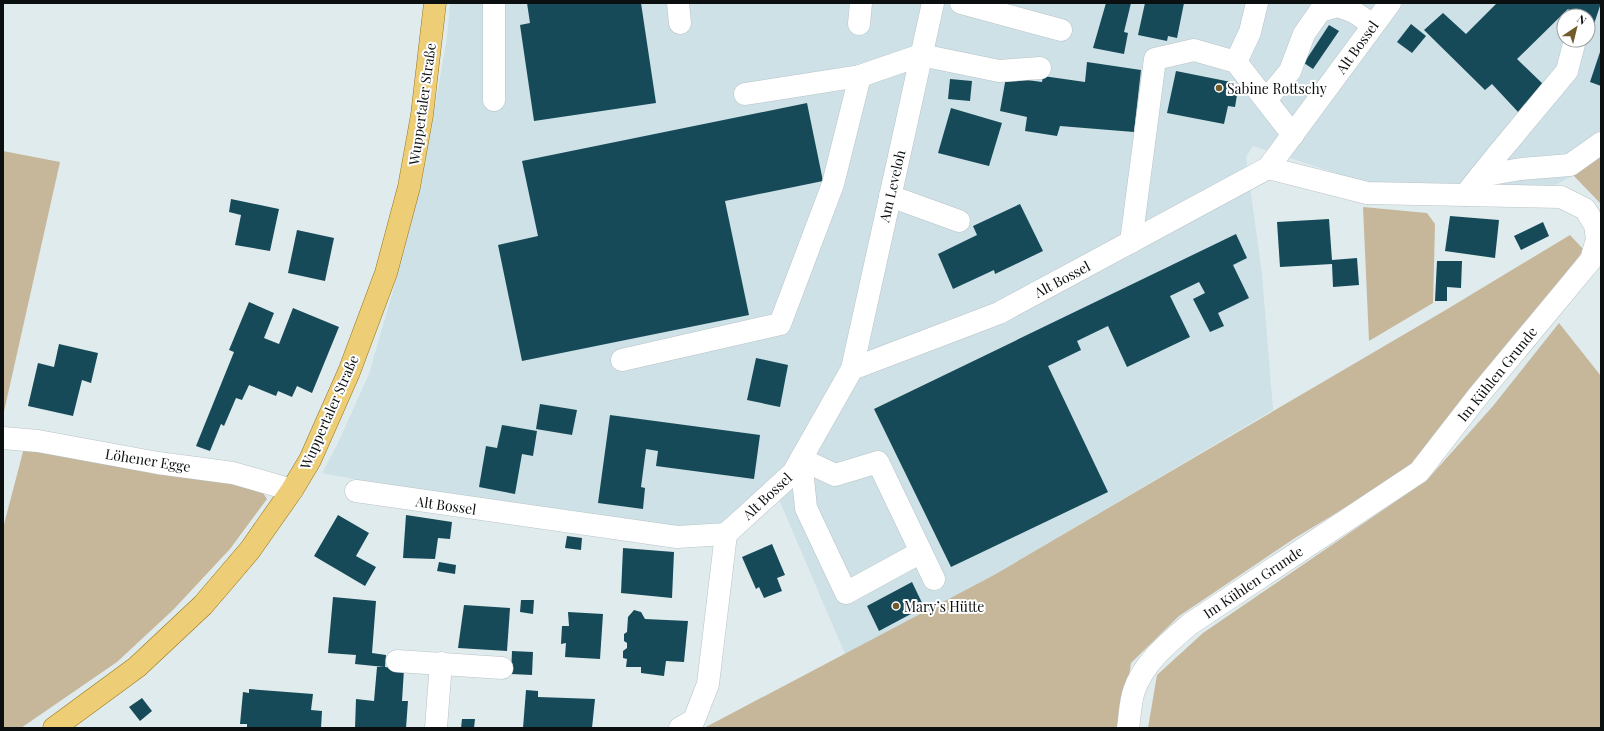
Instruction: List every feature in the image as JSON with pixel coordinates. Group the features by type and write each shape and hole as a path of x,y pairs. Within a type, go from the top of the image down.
{"main road":[{"name":"Wuppertaler Straße","path":"54,728 137,667 203,605 250,550 292,490 317,446 346,378 386,273 409,187 422,115 435,3"}],"street":[{"path":"494,3 494,100"},
{"name":"Am Leveloh","path":"852,369 933,3"},
{"path":"961,3 1060,30"},
{"path":"1236,62 1250,32 1258,3"},
{"name":"Alt Bossel","path":"356,491 677,537 726,534 793,473 852,369 999,313 1268,168 1390,3"},
{"path":"1266,100 1290,71 1304,34 1320,11 1338,6 1354,12 1373,25"},
{"path":"1465,195 1567,71 1572,48"},
{"path":"1131,242 1155,59 1194,50 1236,62 1293,135"},
{"path":"745,94 860,76 922,55 999,71 1040,68"},
{"path":"622,360 780,324 833,184 860,76"},
{"path":"1480,176 1521,169 1570,165 1601,143"},
{"name":"Im Kühlen Grunde","path":"1128,728 1133,692 1142,674 1163,647 1190,624 1419,472 1478,396 1591,260 1599,239 1595,225 1585,209 1561,197 1367,194 1268,168"},
{"path":"890,196 958,221"},
{"name":"Löhener Egge","path":"3,438 38,441 158,463 233,473 292,490"},
{"path":"801,459 835,475 878,462 934,579"},
{"path":"801,459 806,508 846,593 921,552"},
{"path":"680,728 694,720 708,684 726,534"},
{"path":"397,661 502,668"},
{"path":"436,728 441,664"}],"shaded area":[{"path":"450,3 1601,3 1601,155 1573,175 1552,187 1369,184 1253,146 1246,157 1262,274 1273,410 994,575 845,654 772,483 719,524 689,530 516,510 322,473 337,445 369,374 394,287 423,174 447,38"},
{"path":"3,151 60,162 3,416"},
{"path":"1601,155 1601,204 1573,175"},
{"path":"1363,207 1427,213 1435,224 1433,303 1369,341"},
{"path":"1570,235 1584,250 1415,465 1295,538 1179,616 1131,663 1121,728 704,728 994,575 1444,311"},
{"path":"1559,323 1601,376 1601,728 1148,728 1157,675 1203,633 1427,480 1493,406"},
{"path":"24,448 259,487 267,499 230,549 173,610 117,662 21,728 3,728 3,528"}],"building":[{"path":"527,3 641,3 656,103 534,121 520,25 530,23"},
{"path":"1106,3 1131,3 1124,32 1128,33 1124,54 1093,48"},
{"path":"1145,3 1184,3 1177,38 1168,36 1167,41 1138,35"},
{"path":"1497,3 1601,3 1596,18 1596,8 1556,8 1556,21 1517,59 1545,86 1519,113 1492,84 1485,90 1424,30 1443,13 1466,34"},
{"path":"1411,24 1426,36 1412,53 1397,42"},
{"path":"1329,25 1339,31 1313,69 1304,63"},
{"path":"1601,49 1601,86 1590,82"},
{"path":"1087,62 1141,70 1134,132 1060,126 1057,136 1025,131 1027,117 1000,111 1006,77 1042,82 1043,76 1085,82"},
{"path":"1176,71 1231,82 1230,88 1238,89 1235,107 1228,106 1224,124 1167,113"},
{"path":"950,79 972,81 970,101 948,99"},
{"path":"807,103 823,181 725,201 749,315 522,361 498,245 538,236 522,161"},
{"path":"951,108 1002,123 989,166 938,153"},
{"path":"231,199 279,209 270,251 235,245 241,215 229,212"},
{"path":"1020,204 1043,251 995,274 994,270 953,289 938,254 977,235 973,226"},
{"path":"1450,216 1499,220 1495,258 1445,251"},
{"path":"1329,219 1332,260 1357,258 1359,285 1333,287 1332,264 1280,267 1277,222"},
{"path":"1543,222 1549,236 1521,250 1514,236"},
{"path":"297,230 334,238 325,281 288,273"},
{"path":"1236,234 1247,258 1233,265 1249,298 1218,313 1224,326 1210,332 1193,299 1205,293 1199,282 1170,296 1190,337 1127,367 1108,326 1077,341 1081,350 1048,366 1108,492 951,567 874,409"},
{"path":"1437,261 1462,261 1461,288 1447,287 1447,301 1435,301"},
{"path":"249,302 274,313 264,338 279,344 293,308 339,327 312,393 297,386 292,397 278,391 276,396 249,385 242,400 236,398 224,426 221,424 210,451 196,446 234,352 229,350"},
{"path":"59,344 98,353 91,383 82,380 73,416 28,406 38,363 54,367"},
{"path":"756,358 788,365 780,407 747,400"},
{"path":"540,404 577,410 572,435 536,429"},
{"path":"610,415 760,435 754,479 656,466 658,451 646,449 641,487 645,488 643,509 598,503"},
{"path":"502,425 537,431 533,456 522,454 515,494 479,487 486,446 497,448"},
{"path":"338,515 369,533 356,556 376,567 365,586 314,556"},
{"path":"406,515 452,522 450,539 438,538 435,559 403,558"},
{"path":"567,536 582,538 581,550 565,548"},
{"path":"772,544 785,575 777,578 782,591 764,598 759,587 756,589 742,557"},
{"path":"623,548 674,552 672,598 621,593"},
{"path":"439,562 456,565 455,574 437,571"},
{"name":"Mary’s Hütte","path":"912,582 924,607 879,631 867,606"},
{"path":"333,597 376,601 372,653 386,655 385,667 404,669 402,701 408,701 406,728 355,728 356,699 374,701 377,667 384,667 355,664 356,655 328,653"},
{"path":"521,600 534,600 533,614 520,612"},
{"path":"464,605 510,608 507,651 458,648"},
{"path":"634,610 641,612 645,619 688,621 684,662 666,661 664,676 641,673 641,667 626,667 627,659 623,658 623,651 627,648 627,643 624,641 624,634 627,632 628,617"},
{"path":"568,612 603,614 600,659 565,657 566,643 561,644 562,626 569,626"},
{"path":"512,651 533,652 532,675 511,674"},
{"path":"249,689 313,694 311,710 322,711 321,728 247,728 247,724 240,724 243,692 249,693"},
{"path":"526,690 538,691 538,697 595,699 592,728 523,728"},
{"path":"142,698 152,711 140,721 129,707"},
{"path":"462,719 475,719 474,728 461,728"}],"place":[{"name":"Sabine Rottschy","path":"1219,88"},
{"name":"Mary’s Hütte","path":"896,606"}]}
